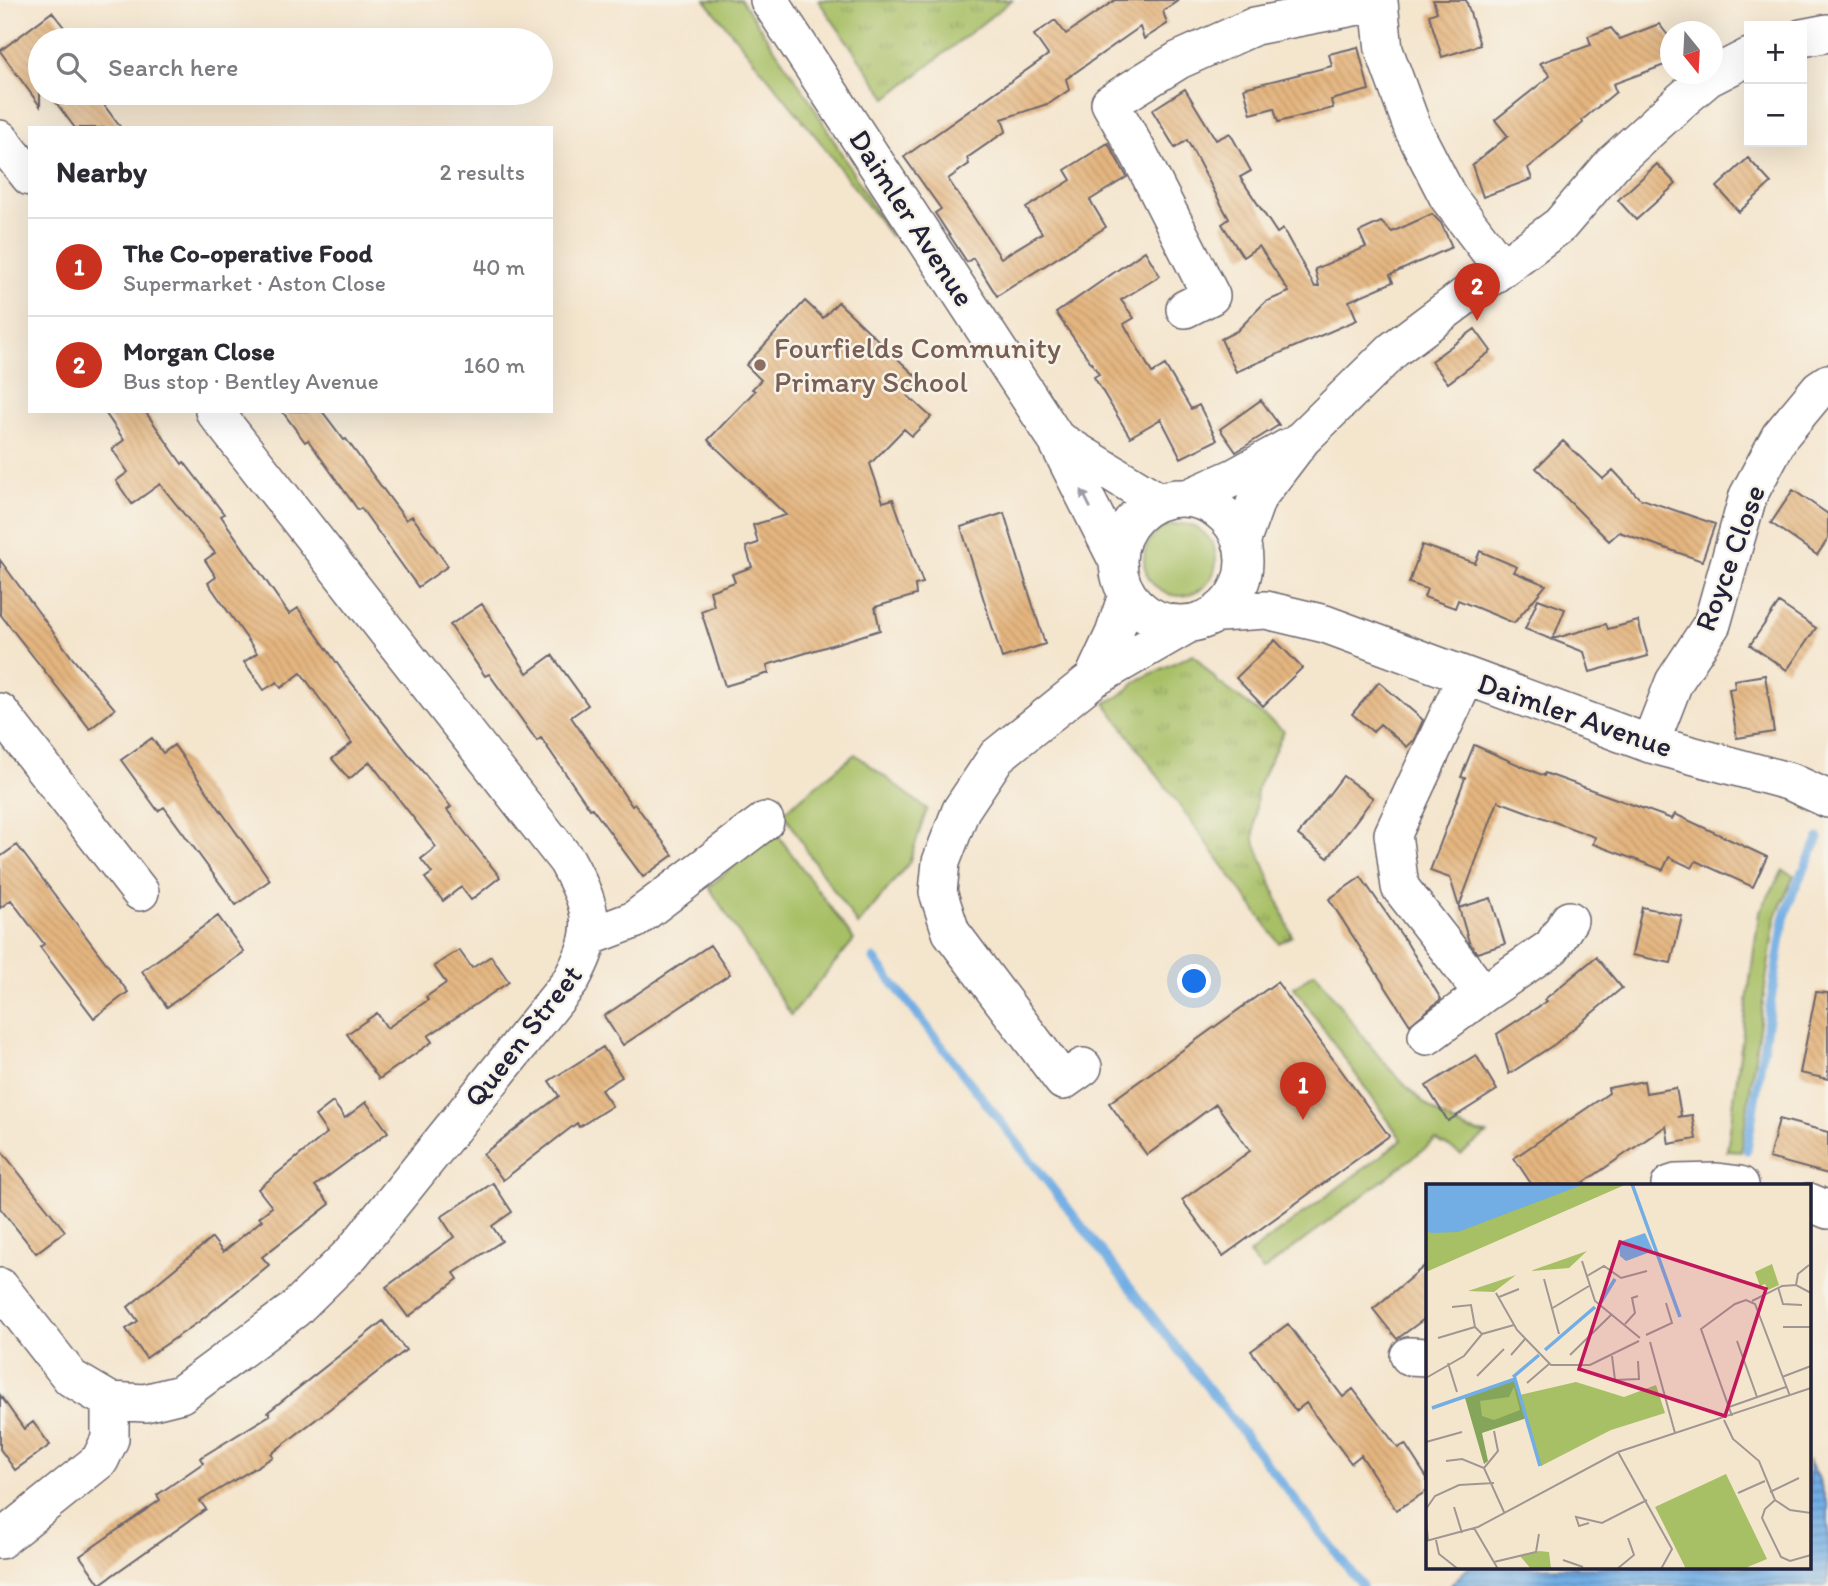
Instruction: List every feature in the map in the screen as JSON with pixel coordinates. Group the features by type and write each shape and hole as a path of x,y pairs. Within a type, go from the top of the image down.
{"street":[{"name":"Daimler Avenue","path":"769,0 1055,437 1117,560"},
{"path":"1185,309 1211,296 1110,103 1179,60 1255,26 1379,1 1384,50 1413,129 1448,197 1502,268"},
{"path":"1807,37 1828,33"},
{"path":"1083,1067 1063,1081 951,932 939,892 941,862 961,810 997,756 1093,679 1203,619 1234,597 1257,498 1302,439 1393,350 1560,225 1615,162 1683,99 1708,79 1744,60"},
{"path":"0,139 28,174"},
{"name":"Royce Close","path":"1650,744 1675,682 1712,624 1748,496 1780,436 1819,389 1828,383"},
{"name":"Queen Street","path":"0,1287 71,1378 110,1401 145,1403 181,1394 294,1310 352,1253 570,982 582,960 589,937 590,918 586,896 567,861 216,413"},
{"name":"Daimler Avenue","path":"1055,437 1174,499"},
{"path":"1203,619 1155,620 1137,607 1127,595 1119,575 1117,560 1126,527 1141,511 1235,477 1302,439"},
{"path":"1174,499 1212,504 1223,512 1237,528 1244,555"},
{"name":"Daimler Avenue","path":"1244,555 1273,586 1325,624"},
{"path":"1093,679 1114,634 1127,595"},
{"name":"Daimler Avenue","path":"1203,619 1266,610 1325,624 1650,744 1791,782 1828,799"},
{"path":"1466,677 1394,834 1400,887 1483,994"},
{"path":"0,712 140,892"},
{"path":"589,937 634,920 765,821"},
{"path":"1427,1036 1518,968 1552,947 1569,920"},
{"path":"1673,1184 1732,1184"},
{"path":"1811,1203 1828,1210"},
{"path":"0,1541 100,1461 110,1439 110,1401"}],"green space":[{"path":"705,0 741,0 808,97 891,237 818,139"},
{"path":"818,0 1012,0 887,98"},
{"path":"1180,524 1200,530 1210,540 1216,560 1210,580 1200,590 1180,596 1160,590 1150,580 1144,560 1150,540 1160,530"},
{"path":"1193,654 1218,682 1284,731 1257,788 1254,839 1292,936 1279,943 1105,703 1118,697 1140,679"},
{"path":"855,754 927,809 909,863 858,925 808,853 784,812"},
{"path":"775,831 854,940 791,1015 709,887"},
{"path":"1783,870 1794,875 1775,919 1741,1152 1727,1151 1759,913"},
{"path":"1315,972 1390,1070 1414,1094 1438,1114 1462,1128 1487,1134 1461,1154 1436,1140 1263,1271 1249,1254 1402,1140 1294,987"}],"water":[{"path":"1811,1465 1828,1507 1828,1584 1825,1586 1450,1586 1468,1568 1811,1568"}],"building":[{"path":"1115,0 1179,0 1163,11 1167,24 1144,39 1140,27 1066,79 1069,90 1050,103 1002,119 1006,131 967,158 969,164 948,179 1001,258 1042,233 1026,208 1071,180 1065,170 1108,143 1127,177 1090,200 1106,227 997,296 973,258 967,262 935,213 941,209 904,157 1048,55 1034,35 1055,20 1066,34"},
{"path":"1433,0 1466,0 1480,45 1442,57 1429,15 1437,12"},
{"path":"52,12 65,28 31,28"},
{"path":"1659,24 1660,67 1613,84 1616,92 1528,168 1532,179 1483,197 1472,165 1508,136 1495,120 1550,76 1540,63 1591,45 1588,36 1611,28 1620,39"},
{"path":"28,30 28,90 0,51"},
{"path":"1358,47 1369,90 1331,100 1333,108 1278,122 1274,108 1251,114 1244,88 1332,66 1329,54"},
{"path":"1185,89 1216,140 1230,133 1251,171 1240,177 1277,233 1283,229 1315,287 1319,286 1315,269 1366,247 1359,232 1381,222 1392,232 1432,214 1441,223 1452,247 1390,275 1393,282 1349,301 1357,320 1236,372 1221,339 1237,331 1265,302 1289,292 1259,246 1243,257 1222,224 1229,219 1187,140 1175,148 1152,110"},
{"path":"58,105 104,105 120,126 74,126"},
{"path":"1748,158 1771,183 1739,212 1717,187"},
{"path":"1657,164 1676,184 1636,220 1618,200"},
{"path":"1145,251 1160,276 1121,300 1134,318 1124,324 1152,373 1165,365 1191,409 1199,405 1217,440 1181,458 1161,419 1130,437 1094,377 1099,374 1056,313"},
{"path":"805,301 823,318 838,302 921,381 907,395 931,417 912,436 904,429 870,464 883,502 893,499 923,583 915,585 916,595 875,607 880,630 767,665 769,673 725,686 701,611 714,606 710,591 735,582 732,574 752,567 746,547 758,543 753,525 786,515 708,440 755,391 752,389 761,380 746,365"},
{"path":"1475,329 1491,351 1448,383 1431,361"},
{"path":"1261,400 1279,425 1236,452 1220,429"},
{"path":"105,413 146,413 182,464 184,462 224,514 221,516 289,614 298,608 346,676 451,807 447,810 500,877 471,900 461,887 443,901 425,878 432,873 421,859 436,847 370,762 349,779 332,759 352,743 301,673 281,688 277,682 264,690 244,662 257,653 208,583 216,577 205,560 215,553 160,484 132,504 116,481 128,472 112,449 124,440"},
{"path":"283,413 324,413 406,520 412,516 448,566 418,587 361,508 358,510 308,440 305,442"},
{"path":"1563,441 1603,479 1613,470 1639,498 1715,524 1702,561 1619,532 1609,541 1536,468"},
{"path":"1793,490 1828,514 1828,539 1817,555 1771,523"},
{"path":"1004,513 1045,644 1002,658 961,527"},
{"path":"1422,545 1475,563 1480,551 1517,567 1514,572 1546,585 1514,623 1458,600 1455,608 1424,597 1427,589 1409,583"},
{"path":"0,560 73,659 115,709 90,729 0,614"},
{"path":"1538,599 1565,609 1553,639 1606,624 1608,629 1638,621 1648,656 1590,672 1584,652 1525,629"},
{"path":"1779,603 1816,628 1787,670 1750,645"},
{"path":"482,604 527,673 552,655 588,705 571,717 632,806 635,804 673,855 643,877 592,808 590,809 541,738 537,741 489,674 485,676 450,625"},
{"path":"1275,640 1302,668 1263,706 1236,678"},
{"path":"1765,675 1774,732 1737,738 1729,689 1735,688 1734,680"},
{"path":"1379,682 1423,720 1414,740 1407,747 1380,724 1373,732 1352,714"},
{"path":"152,738 163,753 174,745 270,880 236,905 164,807 158,811 121,760"},
{"path":"1474,745 1544,776 1545,773 1672,819 1675,814 1767,857 1753,887 1696,861 1692,868 1669,857 1663,870 1593,844 1595,837 1498,801 1459,907 1450,878 1430,871 1465,778 1461,777"},
{"path":"1343,776 1373,798 1328,858 1298,835"},
{"path":"17,845 128,992 94,1018 40,947 44,944 11,900 0,908 0,857"},
{"path":"1361,877 1407,943 1441,999 1410,1025 1329,899"},
{"path":"1491,898 1505,944 1477,953 1469,942 1459,908"},
{"path":"1642,907 1682,916 1671,963 1632,955"},
{"path":"218,916 244,952 167,1007 142,971"},
{"path":"710,945 730,974 623,1045 604,1016"},
{"path":"459,950 472,968 491,956 509,982 428,1036 432,1042 379,1079 347,1034 377,1013 387,1028 428,1000 426,997 446,983 434,966"},
{"path":"1596,957 1622,988 1555,1044 1509,1074 1497,1034 1547,1001 1545,999"},
{"path":"1277,982 1389,1136 1223,1256 1182,1200 1250,1151 1216,1104 1147,1155 1109,1103"},
{"path":"1816,992 1828,993 1828,1079 1800,1073"},
{"path":"603,1047 622,1077 601,1090 612,1106 579,1127 577,1123 503,1180 483,1154 559,1096 549,1081"},
{"path":"1476,1055 1497,1090 1448,1121 1426,1086"},
{"path":"1644,1081 1646,1093 1676,1088 1681,1115 1678,1117 1692,1115 1696,1139 1669,1144 1666,1126 1581,1184 1531,1184 1514,1158 1609,1093 1608,1088"},
{"path":"333,1102 345,1118 366,1102 388,1132 315,1186 330,1204 262,1257 269,1265 200,1321 146,1358 126,1329 138,1321 128,1307 212,1238 223,1252 262,1220 259,1217 272,1207 258,1189 327,1133 315,1116"},
{"path":"1779,1119 1828,1132 1828,1174 1769,1158"},
{"path":"0,1149 65,1231 36,1253 0,1208"},
{"path":"493,1183 512,1212 492,1226 502,1241 454,1273 458,1279 408,1317 386,1287 454,1237 441,1217"},
{"path":"1426,1265 1426,1318 1397,1339 1373,1309"},
{"path":"383,1321 406,1350 271,1454 273,1457 200,1501 206,1509 100,1584 80,1556 160,1500 157,1495 203,1463 200,1458 270,1415 268,1412"},
{"path":"1288,1324 1343,1397 1353,1389 1398,1448 1405,1444 1426,1476 1426,1492 1396,1510 1361,1455 1351,1463 1306,1403 1296,1411 1251,1351"},
{"path":"0,1395 24,1429 33,1422 50,1445 15,1470 0,1449"}],"waterway":[{"path":"1747,1150 1784,919 1794,890 1819,838"},
{"path":"874,959 1362,1586"}],"place":[{"name":"Morgan Close","path":"1477,321"},
{"name":"Fourfields Community Primary School","path":"760,365"},
{"name":"The Co-operative Food","path":"1303,1120"}]}
